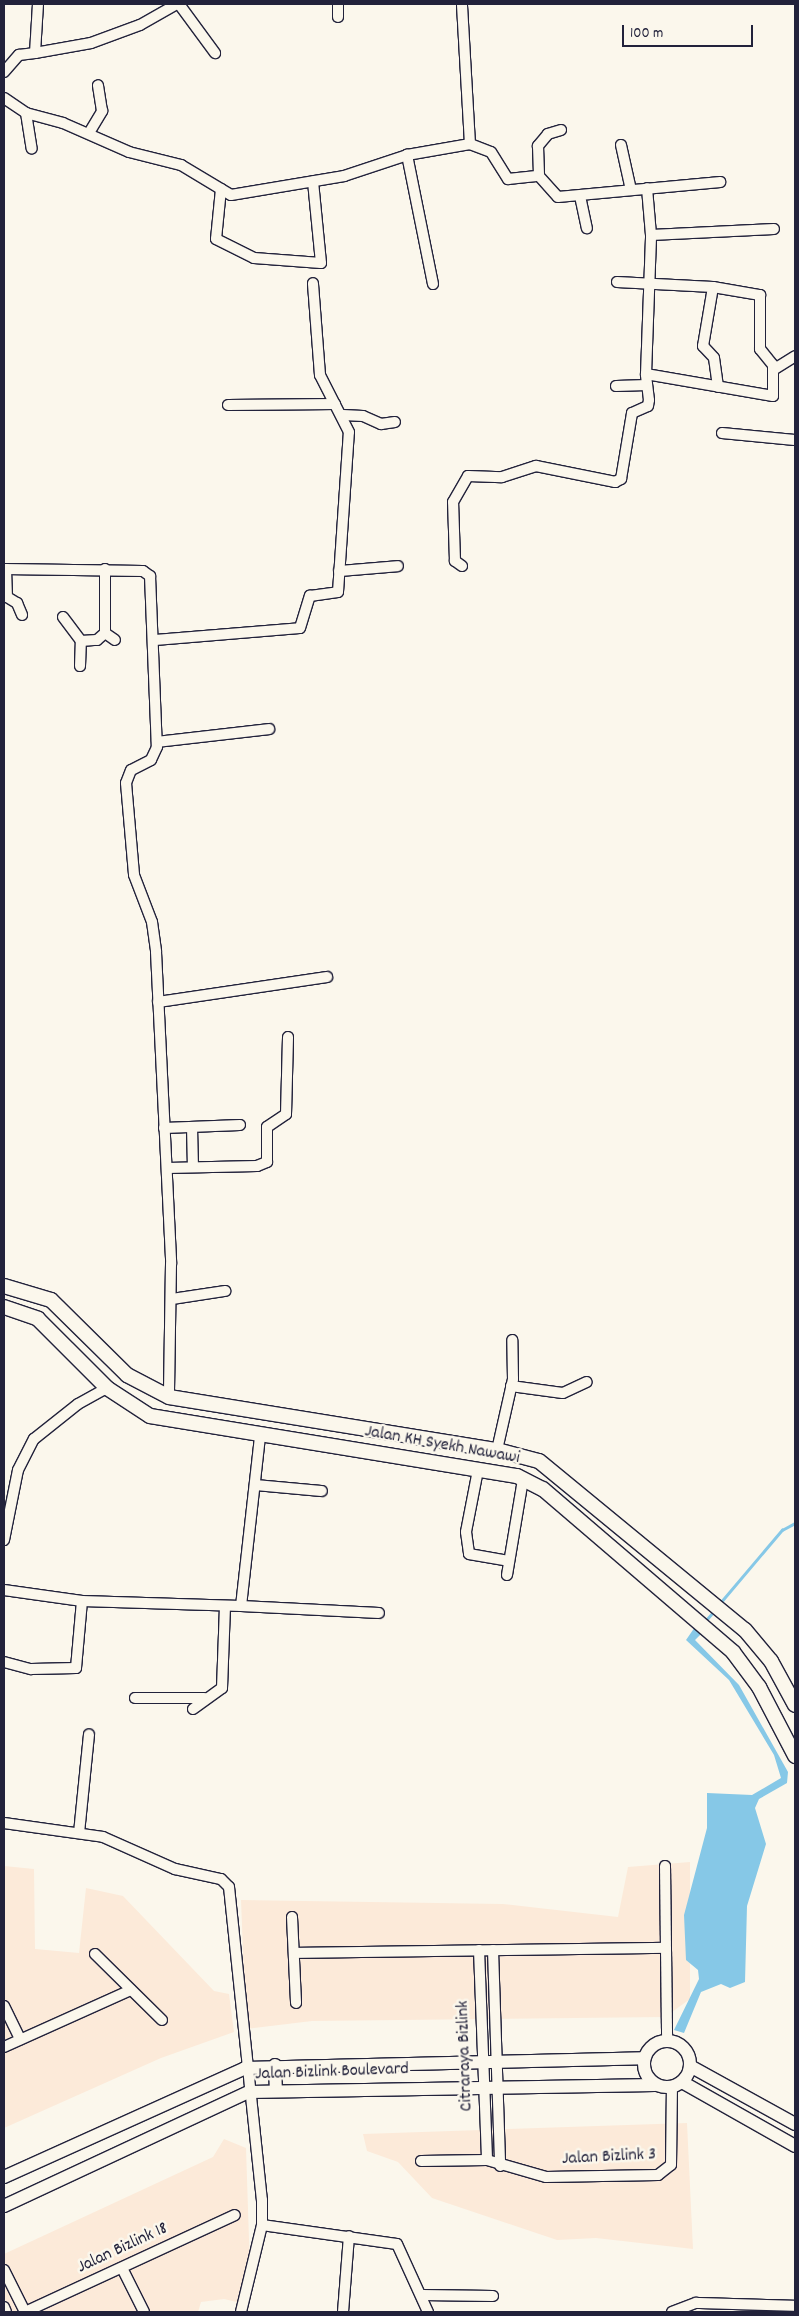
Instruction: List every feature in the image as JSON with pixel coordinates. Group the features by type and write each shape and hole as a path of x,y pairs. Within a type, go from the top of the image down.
{"main road":[{"name":"Jalan KH Syekh Nawawi","path":"4,1286 51,1300 126,1375 170,1397 316,1424 497,1450 539,1461 733,1620 771,1661 795,1705"},
{"name":"Jalan KH Syekh Nawawi","path":"4,1307 38,1319 107,1388 127,1404 159,1419 478,1470 523,1479 543,1489 714,1632 759,1687 795,1756"},
{"path":"313,1443 316,1424"}],"street":[{"path":"35,52 38,4"},
{"path":"4,72 19,56 91,44 140,25 178,4 215,53"},
{"path":"338,4 338,17"},
{"path":"462,4 470,144"},
{"path":"89,133 102,112 98,84"},
{"path":"4,98 26,113 89,133 129,152 181,165 231,195 344,176 407,155 470,144 491,152 508,179 539,176"},
{"path":"26,113 32,149"},
{"path":"561,130 542,138 539,176 558,197 720,182"},
{"path":"621,145 631,190"},
{"path":"407,155 433,284"},
{"path":"221,189 214,221 216,239 254,258 321,263 313,181"},
{"path":"462,566 455,560 452,502 462,480 502,477 536,466 618,482 632,413 648,406 646,380 651,283 651,235 647,188"},
{"path":"580,196 587,228"},
{"path":"651,235 774,229"},
{"path":"616,386 646,380 718,387 768,398 775,393 773,370 760,349 760,295 713,287 617,282"},
{"path":"155,640 300,628 310,596 337,594 340,570 342,494 349,461 349,432 343,415 320,376 313,283"},
{"path":"713,287 703,349 714,358 718,387"},
{"path":"773,370 795,356"},
{"path":"228,405 335,404"},
{"path":"343,415 363,416 381,424 395,422"},
{"path":"722,433 795,440"},
{"path":"340,570 398,566"},
{"path":"22,615 17,603 7,597 5,568 143,571 150,576 155,640 157,742 151,760 131,770 126,783 134,875 152,922 158,1002 172,1299 170,1397"},
{"path":"81,641 98,640 105,633 105,569"},
{"path":"63,617 81,641 80,666"},
{"path":"105,633 115,640"},
{"path":"157,742 269,729"},
{"path":"158,1002 327,976"},
{"path":"166,1168 257,1166 267,1162 267,1127 286,1114 288,1036"},
{"path":"164,1128 240,1125"},
{"path":"192,1127 193,1167"},
{"path":"172,1299 225,1291"},
{"path":"497,1450 511,1386 512,1340"},
{"path":"511,1386 563,1393 587,1382"},
{"path":"4,1540 18,1470 34,1439 78,1404 107,1388"},
{"path":"241,1606 260,1436"},
{"path":"478,1470 466,1532 469,1554 508,1561"},
{"path":"507,1575 523,1479"},
{"path":"255,1485 322,1492"},
{"path":"4,1590 82,1601 379,1612"},
{"path":"4,1662 31,1669 76,1668 82,1601"},
{"path":"193,1709 208,1698 223,1683 225,1607"},
{"path":"135,1698 208,1698"},
{"path":"79,1833 89,1735"},
{"path":"4,1823 103,1837 174,1869 221,1879 229,1887 245,2068 260,2153 262,2225 242,2312"},
{"path":"664,1866 667,2040"},
{"path":"292,1917 296,2004"},
{"path":"294,1953 665,1948"},
{"name":"Citraraya Bizlink","path":"479,1950 500,2166"},
{"name":"Citraraya Bizlink","path":"490,2061 493,1950"},
{"path":"95,1954 162,2020"},
{"path":"4,2047 131,1990"},
{"path":"4,2006 20,2039"},
{"path":"795,2124 690,2066 684,2048 667,2040 653,2046 644,2058 647,2077 655,2085 677,2085 795,2146"},
{"name":"Jalan Bizlink Boulevard","path":"4,2177 245,2068 275,2065 644,2058"},
{"path":"275,2065 276,2090"},
{"path":"677,2085 690,2066"},
{"path":"212,2082 222,2102"},
{"name":"Jalan Bizlink Boulevard","path":"4,2206 222,2102 249,2092 276,2090 655,2085"},
{"name":"Jalan Bizlink 3","path":"500,2166 546,2177 666,2172 671,2165 677,2085"},
{"name":"Citraraya Bizlink","path":"487,2160 491,2087"},
{"path":"421,2161 487,2160 500,2166"},
{"name":"Jalan Bizlink 18","path":"25,2312 235,2215"},
{"path":"262,2225 349,2236 401,2247 428,2312"},
{"path":"343,2312 349,2236"},
{"path":"122,2268 144,2312"},
{"path":"4,2270 25,2312"},
{"path":"422,2295 493,2296"},
{"path":"672,2312 683,2305 708,2309 795,2306"},
{"path":"4,2307 6,2312"}],"shaded area":[{"path":"690,1862 690,1999 665,2017 312,2021 246,2029 241,1900 503,1904 618,1917 628,1867"},
{"path":"4,1866 34,1869 35,1949 79,1953 86,1888 123,1896 214,1991 229,1994 234,2032 161,2058 4,2128"},
{"path":"687,2123 693,2249 596,2238 557,2240 432,2198 398,2162 367,2151 363,2134"},
{"path":"224,2139 246,2148 250,2270 241,2303 224,2299 201,2302 198,2312 4,2312 4,2254 213,2157"}],"water":[{"path":"695,1627 702,1633 695,1640 739,1685 788,1772 787,1783 759,1799 755,1808 766,1844 747,1906 745,1982 730,1988 721,1984 701,1992 684,2033 674,2030 699,1979 698,1970 686,1960 684,1915 707,1828 707,1793 752,1795 781,1778 774,1755 729,1680 686,1640"}],"waterway":[{"path":"720,1603 782,1530 795,1523"},
{"path":"707,1619 714,1611"}]}
